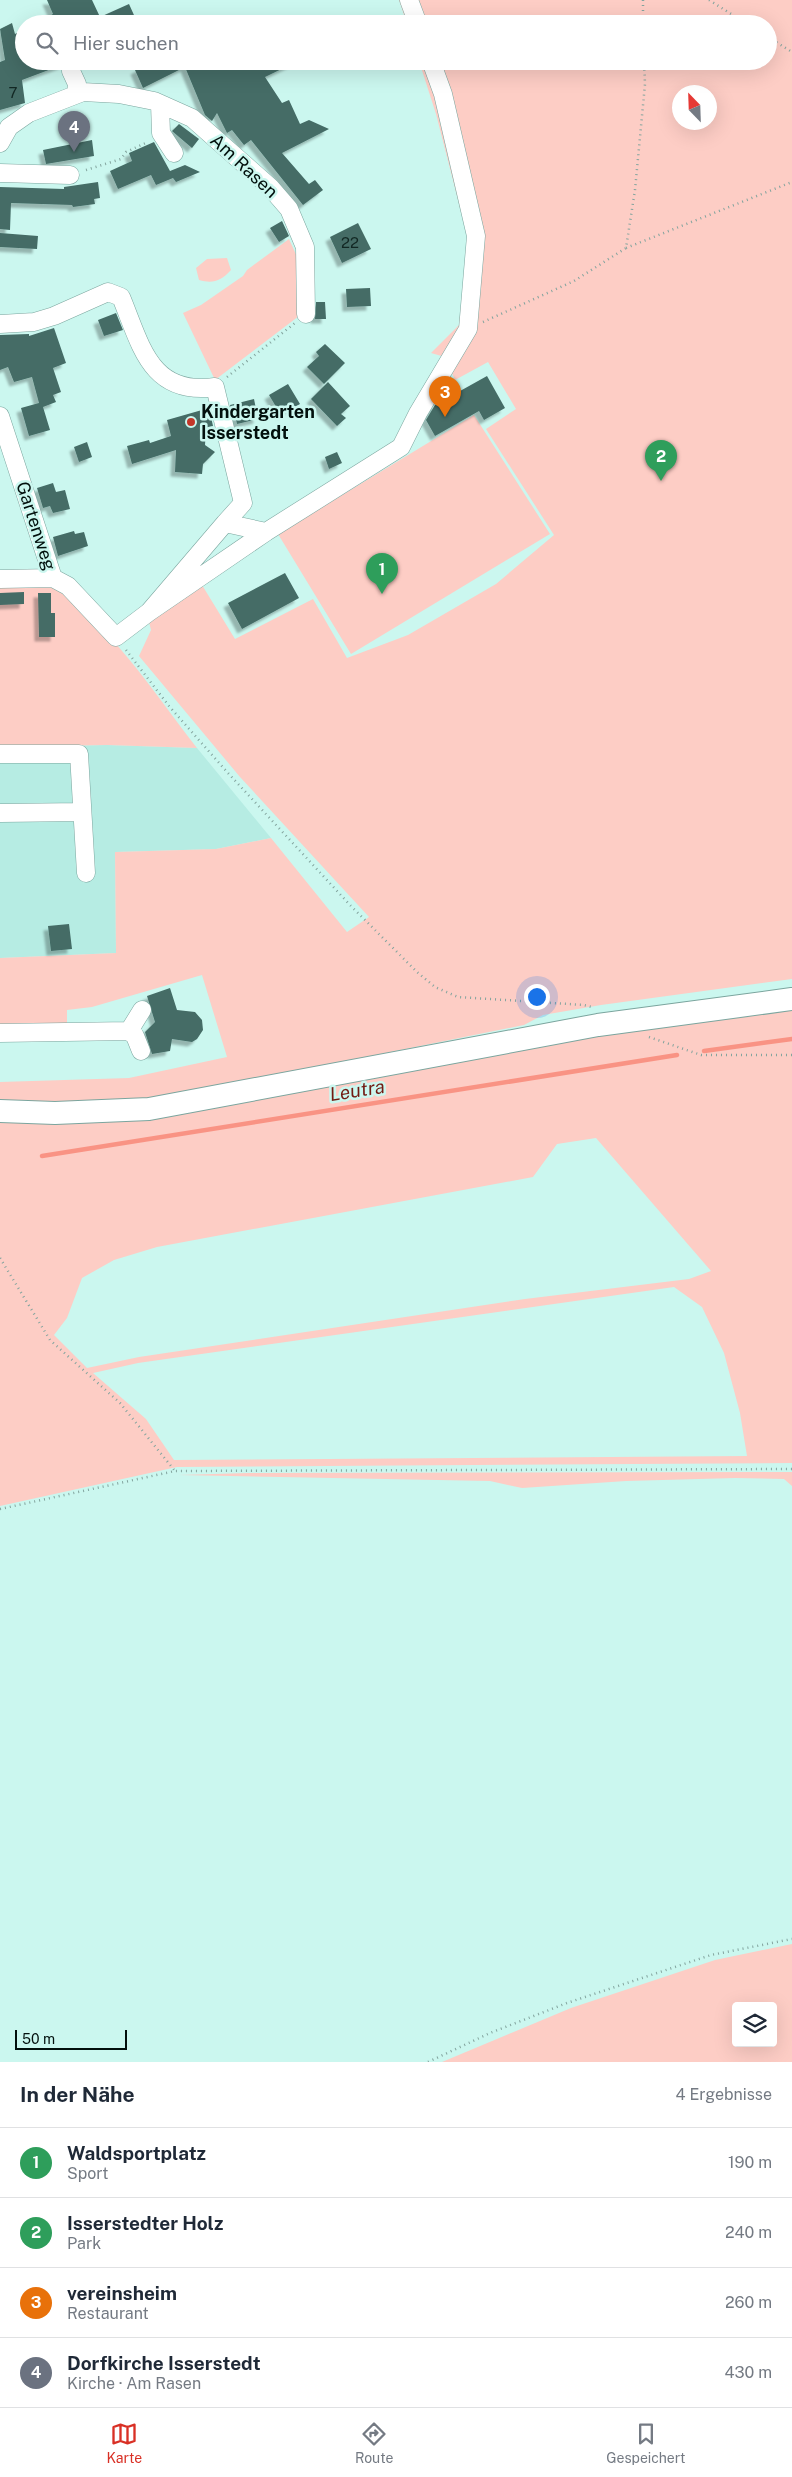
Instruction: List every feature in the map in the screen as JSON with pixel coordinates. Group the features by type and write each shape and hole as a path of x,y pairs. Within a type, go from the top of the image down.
{"main road":[{"path":"0,1111 55,1113 149,1109 598,1024 792,999"}],"street":[{"path":"410,0 415,15"},
{"path":"123,633 149,612 266,532 401,448 418,413 468,329 476,236 443,94 434,70"},
{"path":"72,71 77,84 76,94"},
{"name":"Am Rasen","path":"0,143 9,127 29,113 83,92 119,94 154,101 192,118 270,187 289,209 305,247 306,314"},
{"path":"160,104 161,133 174,153"},
{"path":"0,173 70,174"},
{"path":"0,324 34,322 54,316 108,292 121,297 146,357 161,377 179,386 199,389 219,383 243,503 149,612"},
{"name":"Gartenweg","path":"0,416 53,578"},
{"path":"225,524 266,532"},
{"name":"Gartenweg","path":"0,579 53,578 68,586 123,633"},
{"path":"0,754 79,754 86,873"},
{"path":"0,813 82,812"},
{"path":"129,1031 142,1010"},
{"path":"0,1033 129,1031 135,1036 141,1051"}],"path":[{"path":"643,0 643,15"},
{"path":"709,0 733,15"},
{"path":"777,43 792,52"},
{"path":"626,248 635,190 645,84 644,70"},
{"path":"70,174 121,159 126,152 161,133"},
{"path":"468,329 574,281 626,248 792,182"},
{"path":"219,383 306,314"},
{"path":"123,633 169,706 228,773 350,905 417,972 435,987 458,997 584,1005 594,1008 598,1024"},
{"path":"646,1036 701,1055 792,1055"},
{"path":"0,1258 50,1340 120,1403 174,1471"},
{"path":"0,1509 174,1471 792,1468"},
{"path":"428,2062 490,2034 586,1997 712,1955 792,1939"}],"shaded area":[{"path":"399,0 792,0 792,979 601,1005 543,1015 524,1025 149,1101 0,1102 0,1082 129,1078 227,1057 202,975 92,1007 67,1010 67,1029 0,1029 0,958 116,953 115,852 216,849 271,838 347,932 369,917 240,777 139,656 151,630 149,622 202,585 235,639 313,599 347,658 408,635 496,584 554,535 486,429 516,409 488,362 455,380 445,357 431,353 459,325 468,239 436,114 422,70 777,70 777,15 404,15"},
{"path":"289,239 299,261 299,316 215,380 183,313 201,305 243,276 247,270"},
{"path":"227,258 231,270 224,277 217,281 199,280 196,268 207,259"},
{"path":"474,415 550,534 351,654 278,534"},
{"path":"50,585 92,618 111,638 197,748 107,745 0,747 0,586"},
{"path":"107,745 197,748 271,838 216,849 115,852 116,953 0,958 0,747"},
{"path":"792,1008 792,1463 177,1467 0,1506 0,1117 59,1122 540,1043","holes":["596,1138 711,1271 689,1279 525,1299 139,1357 87,1368 54,1335 67,1318 82,1278 114,1260 157,1247 533,1177 557,1144","674,1287 702,1307 724,1353 740,1413 747,1456 174,1460 146,1419 93,1373 138,1363"]},
{"path":"792,1472 792,1486 784,1479 735,1478 626,1481 522,1488 490,1481 178,1475 249,1473"},
{"path":"792,1944 792,2062 442,2062 571,2008 715,1960"}],"building":[{"path":"47,0 92,0 99,15 51,15 53,14"},
{"path":"129,4 134,15 104,15"},
{"path":"12,23 15,34 15,70 49,70 22,80 25,103 0,110 0,62 5,60 0,29"},
{"path":"135,70 179,70 143,88"},
{"path":"186,70 279,70 265,77 282,103 289,100 300,124 309,120 329,129 282,153 309,184 315,180 323,190 303,205 251,140 244,145 232,130 227,133 217,113 212,121 205,115"},
{"path":"179,124 199,139 192,148 172,131"},
{"path":"92,140 94,156 46,164 43,150"},
{"path":"154,142 170,171 185,165 200,172 176,182 173,178 156,185 151,175 118,189 110,171 132,161 129,153"},
{"path":"98,182 100,198 94,199 95,204 73,207 72,205 11,203 10,230 0,229 0,187 64,189 64,187"},
{"path":"282,221 289,236 279,242 270,228"},
{"path":"358,223 371,249 342,263 330,237"},
{"path":"0,233 38,236 37,249 0,247"},
{"path":"370,288 371,306 347,307 346,289"},
{"path":"316,302 325,302 326,319 315,319"},
{"path":"116,313 123,330 104,336 98,320"},
{"path":"54,328 66,363 53,368 61,392 53,395 56,402 43,407 50,430 29,436 21,408 39,403 32,377 14,382 8,367 0,370 0,335 29,334 29,336"},
{"path":"325,344 345,363 324,384 307,367 319,356 316,352"},
{"path":"487,376 505,408 484,420 479,411 435,436 426,420 435,405"},
{"path":"328,382 350,406 341,414 346,418 337,426 311,399"},
{"path":"288,384 300,404 281,415 269,395"},
{"path":"254,399 258,419 237,424 230,405"},
{"path":"209,408 213,426 206,428 205,445 215,452 203,464 202,474 175,472 176,450 132,464 127,446 149,440 150,443 171,436 167,420"},
{"path":"87,442 92,457 79,462 74,447"},
{"path":"337,452 342,463 329,469 325,457"},
{"path":"53,483 56,492 65,490 70,509 53,513 50,506 43,508 37,488"},
{"path":"74,531 75,534 84,532 88,546 58,556 53,537"},
{"path":"285,573 299,598 242,629 228,603"},
{"path":"24,592 24,604 0,605 0,593"},
{"path":"38,593 51,593 51,613 55,613 55,637 39,637"},
{"path":"69,924 72,949 51,951 48,926"},
{"path":"170,988 177,1010 195,1012 202,1020 203,1030 197,1039 192,1042 172,1039 170,1051 152,1054 145,1032 155,1022 147,996"}],"waterway":[{"name":"Leutra","path":"704,1051 792,1039"},
{"name":"Leutra","path":"42,1156 677,1055"}],"place":[{"name":"Dorfkirche Isserstedt","path":"74,152"},
{"name":"vereinsheim","path":"445,417"},
{"name":"Kindergarten Isserstedt","path":"191,422"},
{"name":"Isserstedter Holz","path":"661,481"},
{"name":"Waldsportplatz","path":"382,594"}]}
